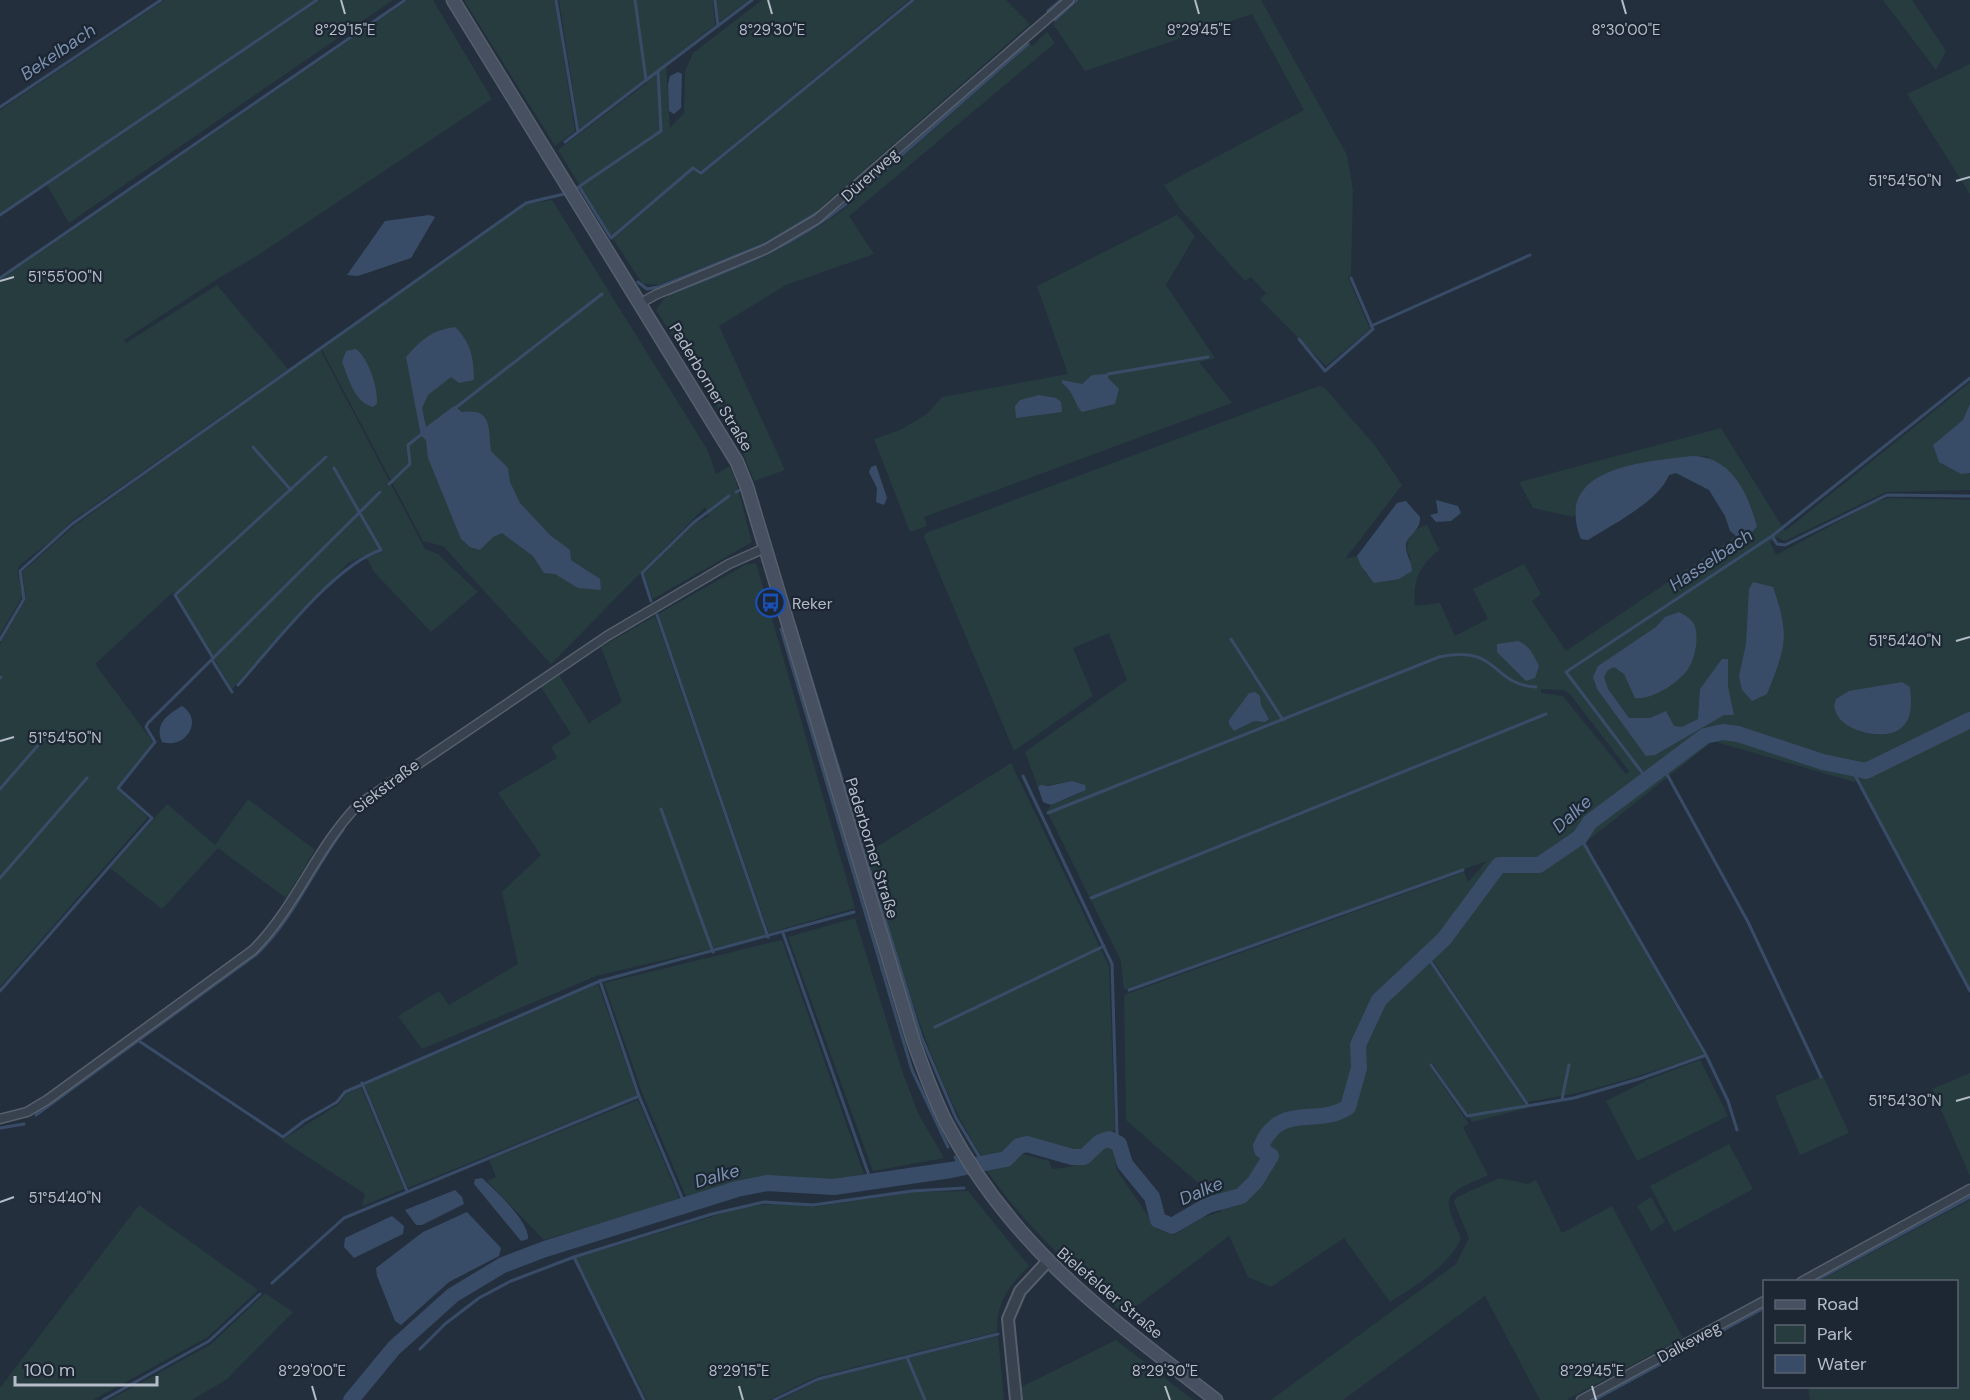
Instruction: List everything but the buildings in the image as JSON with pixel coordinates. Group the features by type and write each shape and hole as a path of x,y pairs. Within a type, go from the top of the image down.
{"main road":[{"name":"Paderborner Straße","path":"453,0 737,462 765,548 912,1040"},
{"name":"Bielefelder Straße","path":"912,1040 937,1104 963,1153 1022,1235 1088,1300 1216,1400"}],"street":[{"name":"Dürerweg","path":"641,303 766,249 817,219 1069,0"},
{"name":"Siekstraße","path":"0,1119 27,1112 47,1100 253,950 272,932 328,839 344,819 367,798 607,636 729,564 765,548"},
{"path":"1803,1280 1970,1189"},
{"path":"1016,1400 1008,1319 1020,1291 1047,1262"},
{"name":"Dalkeweg","path":"1581,1400 1763,1302"}],"green space":[{"path":"165,0 315,0 0,214 0,110"},
{"path":"320,0 393,0 69,223 47,185"},
{"path":"408,0 433,0 492,99 255,257 124,340 126,343 217,285 288,369 69,523 62,532 20,565 17,571 23,595 0,635 0,280"},
{"path":"464,0 555,0 575,131 555,146"},
{"path":"559,0 713,0 715,25 666,63 670,128 684,113 685,71 693,53 762,0 909,0 702,170 692,167 611,236 558,150 647,83 648,78 579,129"},
{"path":"717,0 749,0 719,22"},
{"path":"916,0 1006,0 1030,24 815,213 763,243 658,285 642,283 613,239 694,169 703,173"},
{"path":"1080,0 1261,0 1347,155 1353,190 1351,275 1348,277 1370,329 1326,366 1260,299 1266,293 1251,277 1245,281 1181,210 1164,185 1304,110 1252,14 1085,71 1053,24"},
{"path":"1883,0 1912,0 1946,51 1936,70"},
{"path":"1047,32 1055,43 849,216 874,254 786,285 719,326 785,470 754,481 739,442 656,310 665,297 780,249 823,224 844,209 1030,44 1032,46"},
{"path":"1970,64 1970,194 1907,94"},
{"path":"552,200 707,449 716,474 730,466 752,542 653,599 644,574 694,524 709,516 705,507 551,664 443,546 423,541 321,348 526,204"},
{"path":"1177,215 1195,236 1166,285 1215,358 1199,362 1232,403 924,517 927,526 910,532 874,439 900,430 927,414 942,397 1068,374 1037,286"},
{"path":"320,349 425,549 438,554 478,592 431,632 374,572 366,557 382,552 381,549 348,563 232,689 174,592 172,593 95,664 153,742 116,788 148,817 0,987 0,644 26,599 22,572 75,525"},
{"path":"1970,382 1970,490 1886,492 1785,541 1777,537 1770,542 1776,555 1875,502 1889,498 1970,500 1970,989 1857,780 1854,782 1713,741 1586,842 1591,851 1588,853 1703,1054 1572,1094 1527,1102 1432,959 1429,961 1527,1108 1472,1122 1433,1064 1430,1066 1469,1124 1463,1127 1488,1175 1455,1191 1450,1196 1450,1211 1461,1238 1440,1267 1420,1282 1390,1302 1344,1238 1271,1287 1248,1277 1229,1236 1125,1315 1034,1229 987,1171 1006,1167 1023,1154 1049,1161 1052,1169 1080,1164 1103,1148 1112,1148 1116,1153 1116,1169 1157,1229 1174,1235 1202,1218 1222,1211 1205,1189 1126,1120 1124,995 1464,872 1468,882 1487,861 1124,990 1121,961 1047,811 1051,805 1081,793 1079,784 1072,781 1038,787 1025,752 1127,680 1109,633 1073,648 1093,696 1014,751 924,537 926,533 1319,386 1325,388 1376,447 1402,485 1345,559 1357,556 1366,574 1411,559 1407,548 1409,538 1416,530 1427,525 1439,550 1422,568 1416,581 1415,606 1440,603 1455,636 1488,619 1473,589 1524,564 1541,594 1532,601 1566,651 1736,536 1750,535 1757,525 1752,509 1707,456 1655,461 1577,507 1574,517 1533,508 1519,482 1721,428 1785,531","holes":["1541,689 1563,690 1569,693 1630,772 1626,774 1563,696 1541,693","1249,693 1260,696 1261,705 1269,719 1265,722 1254,721 1234,731 1229,720"]},
{"path":"756,563 855,908 769,933 658,614 745,565"},
{"path":"655,616 766,936 596,976 422,1049 398,1016 439,991 449,1005 518,964 502,892 541,855 498,793 557,758 551,747 571,734 541,687 559,675 589,723 622,702 601,647"},
{"path":"1011,763 1109,966 1115,1130 1097,1137 1081,1150 1071,1150 1028,1140 1017,1142 1004,1152 981,1156 961,1121 928,1046 902,970 867,853"},
{"path":"248,799 315,850 286,898 218,848 162,909 110,868 167,804 215,845"},
{"path":"855,918 902,1071 918,1113 944,1158 873,1171 788,937"},
{"path":"782,940 864,1174 836,1180 767,1177 687,1199 643,1095 604,983"},
{"path":"598,984 637,1095 408,1188 365,1085"},
{"path":"1700,1060 1728,1116 1637,1161 1606,1101 1644,1082 1649,1090 1644,1081"},
{"path":"1970,1073 1970,1176 1932,1089"},
{"path":"1823,1076 1849,1133 1800,1155 1775,1096"},
{"path":"361,1087 404,1189 362,1206 365,1194 282,1140 339,1104 346,1094"},
{"path":"638,1100 680,1200 544,1240 487,1181 496,1177 489,1160"},
{"path":"1729,1144 1753,1189 1674,1232 1650,1186"},
{"path":"1499,1178 1528,1184 1536,1180 1562,1233 1612,1206 1683,1338 1566,1400 1540,1400 1485,1296 1343,1400 1271,1400 1456,1264 1469,1238 1454,1202 1457,1197"},
{"path":"968,1191 1029,1266 1005,1295 999,1311 997,1332 816,1377 769,1400 647,1400 576,1258 744,1207 782,1203 814,1207 913,1192"},
{"path":"1651,1197 1665,1222 1651,1231 1637,1206"},
{"path":"1970,1200 1970,1400 1810,1400 1808,1388 1958,1388 1958,1280 1821,1280"},
{"path":"139,1205 258,1290 208,1337 93,1400 0,1400 0,1388"},
{"path":"265,1293 293,1312 227,1379 192,1400 109,1400 210,1345"},
{"path":"998,1336 1004,1400 780,1400 819,1380"},
{"path":"1116,1340 1193,1400 1022,1400 1021,1387"}],"water":[{"path":"678,72 682,74 681,108 674,114 669,111 668,85 670,76"},
{"path":"429,215 435,217 411,258 358,276 347,275 385,221"},
{"path":"455,327 465,339 470,351 474,380 459,383 451,377 428,395 422,408 426,427 454,406 462,412 479,413 484,417 489,427 491,451 508,468 510,482 520,503 550,535 570,550 571,560 600,579 601,590 578,588 555,574 544,573 533,556 502,533 493,537 480,550 470,547 461,539 428,458 426,440 421,436 406,357 428,337"},
{"path":"356,349 369,367 374,382 377,404 373,407 357,395 342,362 346,351"},
{"path":"1108,374 1108,378 1119,389 1115,404 1082,412 1062,383 1062,380 1082,384 1092,375"},
{"path":"1039,395 1056,398 1061,402 1062,412 1016,418 1015,406 1020,400"},
{"path":"1970,404 1970,473 1961,474 1939,462 1933,445 1963,420"},
{"path":"1691,456 1717,462 1735,478 1748,500 1757,526 1750,535 1736,536 1730,531 1725,516 1709,490 1676,473 1669,475 1655,494 1634,512 1588,540 1581,539 1575,515 1579,496 1591,483 1608,473 1628,466"},
{"path":"876,465 887,498 884,505 876,502 877,488 869,472 871,467"},
{"path":"1436,500 1458,506 1461,513 1451,521 1436,522 1430,515 1438,513"},
{"path":"1406,501 1420,517 1418,526 1406,543 1412,571 1399,579 1374,583 1361,566 1357,556 1397,503"},
{"path":"1753,582 1773,587 1782,618 1784,641 1767,694 1752,701 1742,690 1739,676 1746,644 1749,589"},
{"path":"1679,612 1691,620 1697,639 1692,662 1685,673 1662,691 1648,697 1635,698 1624,674 1614,667 1608,670 1604,677 1608,689 1629,718 1650,718 1666,711 1674,726 1682,727 1698,719 1700,689 1722,659 1728,659 1728,687 1734,715 1724,715 1655,755 1646,756 1597,689 1593,677 1598,666 1656,627 1665,617"},
{"path":"1518,641 1528,648 1539,666 1535,678 1526,681 1497,652 1497,644"},
{"path":"1902,682 1910,687 1911,706 1908,720 1899,730 1882,734 1863,732 1846,724 1837,715 1834,706 1836,699 1849,691"},
{"path":"1255,692 1260,696 1261,705 1269,719 1265,722 1254,721 1234,731 1229,720 1249,693"},
{"path":"182,706 189,712 192,719 189,733 178,742 162,742 160,730 163,721"},
{"path":"1072,781 1085,785 1086,790 1051,805 1043,802 1038,787"},
{"path":"482,1178 518,1215 528,1239 521,1241 474,1184 475,1179"},
{"path":"455,1190 462,1197 464,1204 422,1225 416,1225 405,1210"},
{"path":"467,1212 501,1248 499,1256 449,1282 401,1325 395,1321 376,1268 423,1232"},
{"path":"392,1216 404,1226 403,1234 354,1258 344,1247 345,1238"}],"waterway":[{"name":"Bekelbach","path":"0,107 161,0"},
{"path":"0,215 317,0"},
{"path":"0,278 405,0"},
{"path":"556,0 578,132"},
{"path":"635,0 646,80"},
{"path":"715,0 718,26"},
{"path":"574,190 661,131 658,71 752,0"},
{"path":"580,188 611,238 693,168 701,173 913,0"},
{"path":"1048,11 1061,0"},
{"path":"1055,20 1077,0"},
{"path":"1010,46 1031,27"},
{"path":"855,196 1028,44"},
{"path":"565,142 658,71"},
{"path":"0,640 24,599 20,571 72,524 526,203 568,193"},
{"path":"669,294 739,266 783,245 846,204"},
{"path":"638,282 647,289 659,287 765,244 820,211"},
{"path":"1371,326 1530,255"},
{"path":"1299,339 1325,371 1373,329 1351,278"},
{"path":"454,409 602,294"},
{"path":"1108,374 1208,357"},
{"name":"Hasselbach","path":"1647,779 1566,672 1772,536 1970,378"},
{"path":"389,484 410,464 408,445 423,433"},
{"path":"253,447 291,490"},
{"path":"213,658 175,595 326,457"},
{"path":"238,685 324,589 344,572 381,550 334,468"},
{"path":"736,492 740,490"},
{"path":"0,991 152,818 118,788 155,742 146,727 148,723 380,492"},
{"path":"1772,536 1777,544 1785,545 1887,495 1970,496"},
{"path":"651,601 642,573 693,523 729,496"},
{"path":"657,615 768,937"},
{"path":"795,626 921,1036 956,1118 983,1163"},
{"path":"781,629 912,1070 948,1147"},
{"path":"1231,639 1283,720"},
{"path":"1048,813 1439,657 1459,654 1474,656 1485,660 1510,680 1521,685 1536,687"},
{"path":"212,660 232,692"},
{"path":"1091,898 1546,714"},
{"name":"Dalke","path":"351,1400 394,1348 453,1295 503,1265 545,1249 737,1189 767,1183 834,1187 951,1170 1006,1159 1019,1146 1027,1144 1072,1157 1084,1157 1100,1142 1109,1139 1119,1144 1125,1164 1152,1197 1158,1220 1172,1226 1208,1205 1241,1196 1255,1182 1271,1156 1262,1150 1261,1146 1269,1132 1279,1124 1289,1119 1324,1116 1348,1107 1359,1068 1358,1045 1379,1000 1444,939 1499,865 1539,865 1580,837 1590,822 1705,736 1723,732 1738,734 1823,762 1866,771 1970,720"},
{"path":"0,789 47,735"},
{"path":"1663,767 1748,922 1821,1077"},
{"path":"1851,768 1970,991"},
{"path":"1023,776 1112,964 1117,1134 1114,1140"},
{"path":"0,878 87,778"},
{"path":"661,809 713,952"},
{"path":"36,1115 257,954 282,925 343,830"},
{"path":"1580,837 1706,1055 1728,1101 1737,1130"},
{"path":"1129,990 1463,870"},
{"path":"139,1041 283,1137 304,1121 337,1102 345,1092 600,981 854,912"},
{"path":"783,933 871,1181"},
{"path":"935,1027 1104,946"},
{"path":"1427,956 1527,1104"},
{"path":"600,981 639,1096 685,1205"},
{"path":"1431,1065 1467,1116 1574,1098 1642,1078 1706,1055"},
{"path":"1562,1099 1569,1065"},
{"path":"362,1083 407,1191"},
{"path":"272,1283 344,1218 639,1096"},
{"path":"0,1128 24,1124"},
{"path":"955,1157 961,1168"},
{"path":"420,1349 445,1324 479,1298 511,1281 574,1257 712,1214 764,1202 813,1205 912,1191 964,1188"},
{"path":"1817,1280 1970,1197"},
{"path":"574,1257 644,1400"},
{"path":"103,1400 209,1341 260,1294"},
{"path":"1594,1400 1763,1309"},
{"path":"774,1400 818,1379 998,1334"},
{"path":"907,1357 925,1400"}],"place":[{"name":"Reker","path":"771,603"}]}
